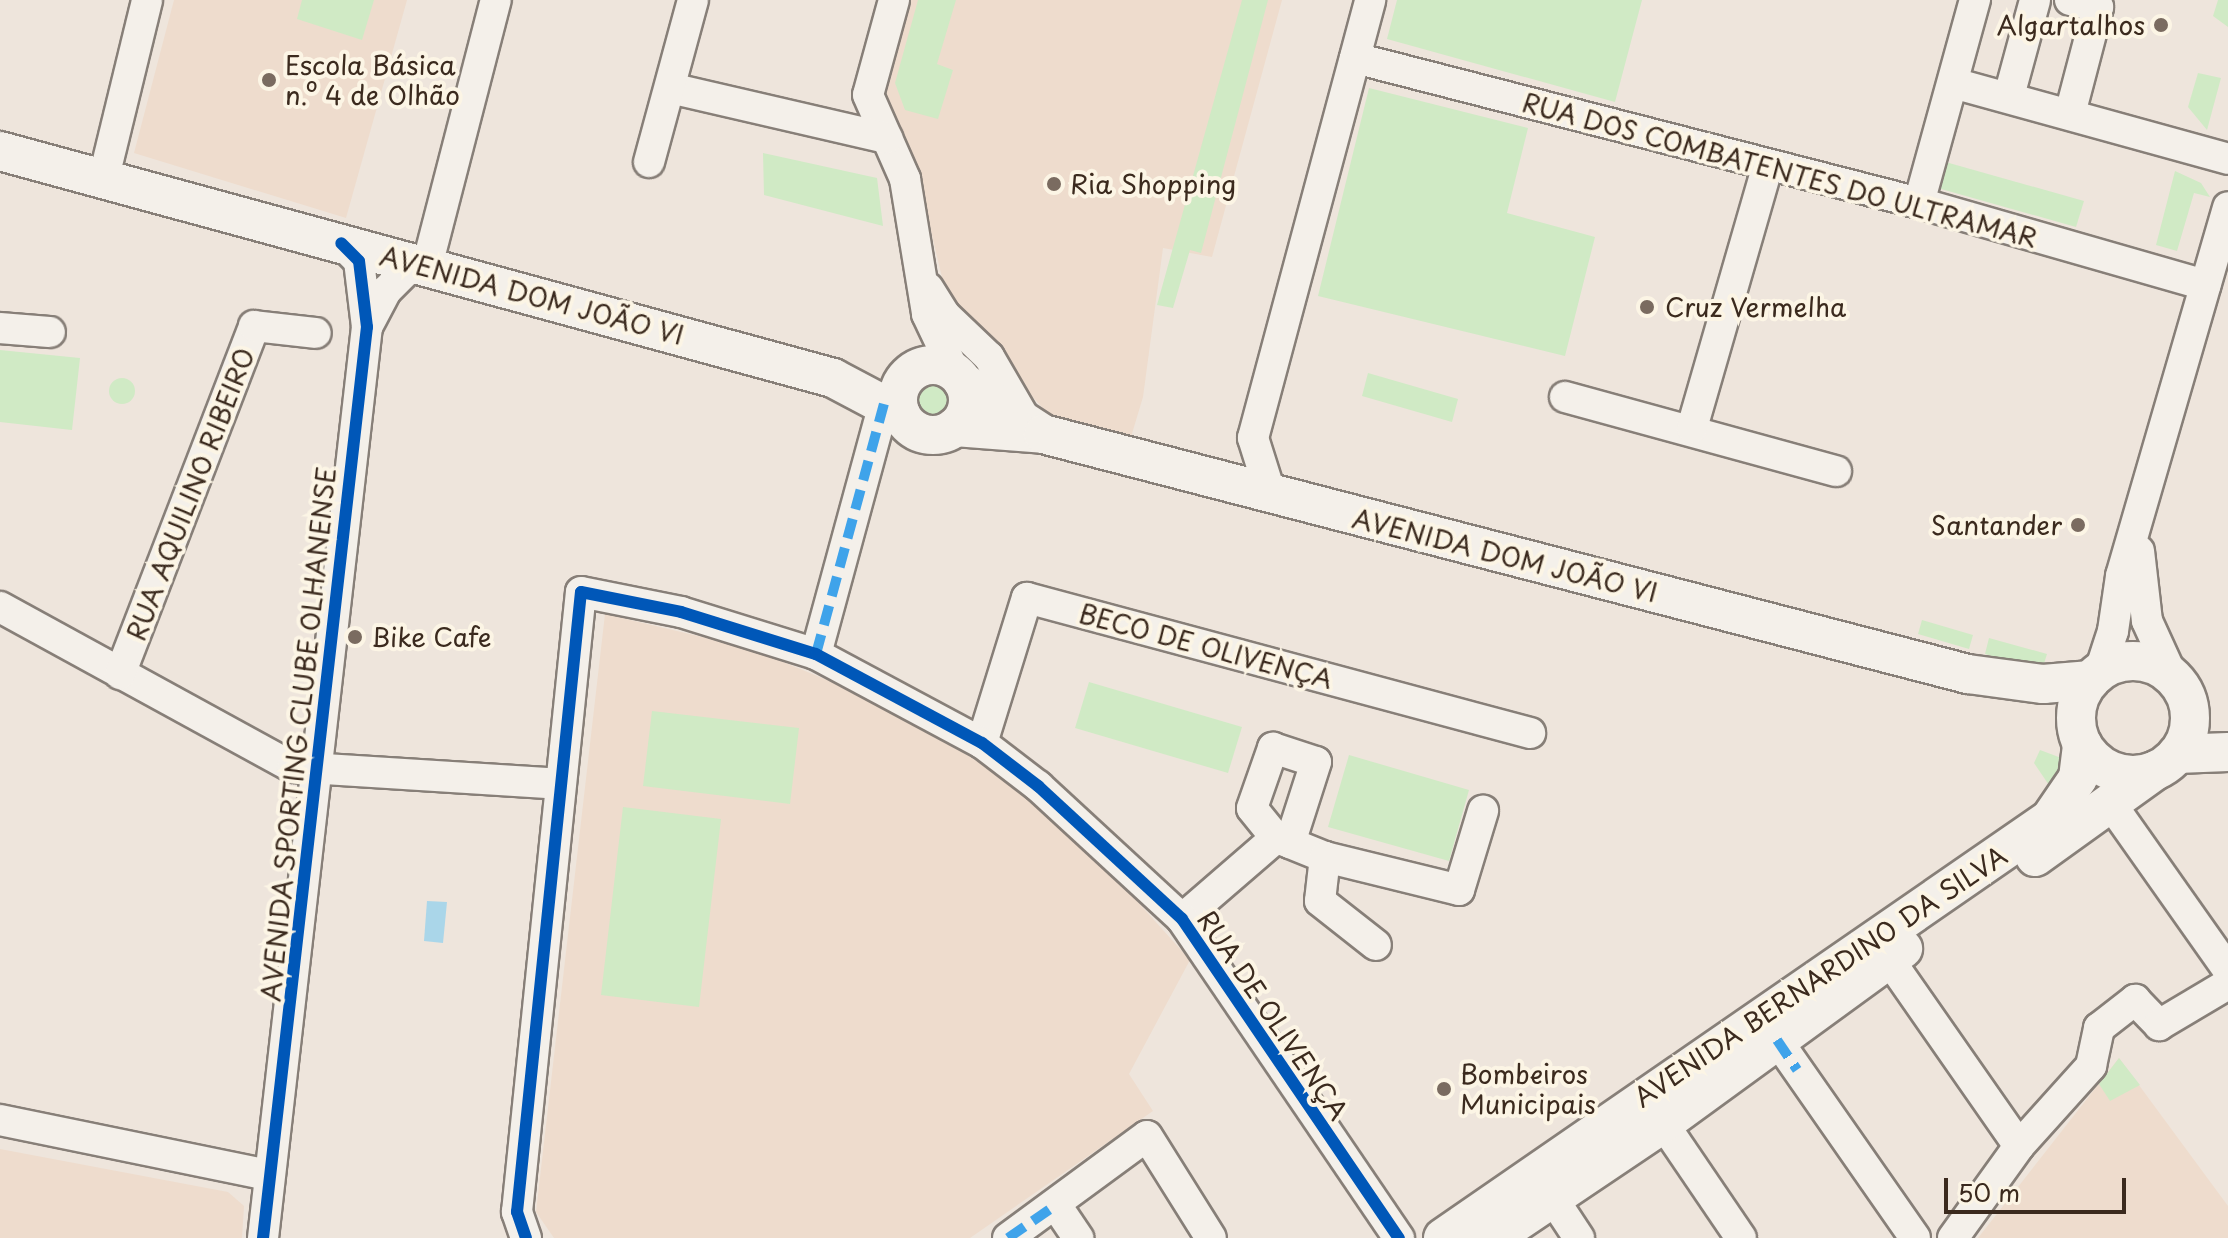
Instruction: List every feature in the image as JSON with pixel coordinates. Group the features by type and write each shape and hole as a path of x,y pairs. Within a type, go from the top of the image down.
{"main road":[{"name":"AVENIDA DOM JOÃO VI","path":"0,151 833,378 892,409"},
{"path":"937,365 959,377 966,411 955,427 925,433 892,409 909,374 937,365"},
{"name":"AVENIDA DOM JOÃO VI","path":"833,378 909,374"},
{"name":"AVENIDA DOM JOÃO VI","path":"959,377 1036,429"},
{"name":"AVENIDA DOM JOÃO VI","path":"955,427 1036,429 1271,495 1968,674 2043,684 2095,675"},
{"path":"2228,727 2146,662 2130,661 2095,675 2078,704 2080,738 2106,768 2131,774 2167,762 2228,752"},
{"name":"AVENIDA DOM JOÃO VI","path":"1968,674 2039,704 2080,738"},
{"path":"2167,762 2189,729 2180,689"},
{"name":"AVENIDA BERNARDINO DA SILVA","path":"1493,1238 1552,1197 1654,1109 2050,819 2078,778 2080,738"},
{"name":"AVENIDA BERNARDINO DA SILVA","path":"1443,1238 1654,1109 1787,1055 1888,958 2167,762"}],"street":[{"path":"104,177 147,0"},
{"path":"420,265 496,0"},
{"path":"649,162 693,0"},
{"path":"894,0 868,95 905,179 927,314 959,377"},
{"path":"1271,495 1253,438 1370,0"},
{"path":"1919,203 1975,0"},
{"path":"2009,96 2035,0"},
{"path":"2070,0 2098,7 2070,114"},
{"name":"RUA DOS COMBATENTES DO ULTRAMAR","path":"1355,58 1919,203 2205,285"},
{"path":"1953,83 2228,159"},
{"path":"670,88 887,138"},
{"path":"1692,428 1768,165"},
{"path":"2095,675 2113,631 2121,576 2226,220"},
{"name":"AVENIDA SPORTING CLUBE OLHANENSE","path":"263,1238 367,327 359,261 341,243"},
{"name":"AVENIDA SPORTING CLUBE OLHANENSE","path":"367,327 386,291 420,265"},
{"path":"923,278 944,314 989,357 1036,429"},
{"name":"RUA AQUILINO RIBEIRO","path":"120,674 254,326 316,333"},
{"path":"0,328 50,332"},
{"path":"1565,397 1692,428 1836,471"},
{"path":"816,654 892,409"},
{"path":"1208,478 1253,438"},
{"path":"2138,526 2142,600 2180,689"},
{"name":"RUA DE OLIVENÇA","path":"559,784 581,592 681,612 816,654 982,743 1038,786 1182,919 1399,1238"},
{"name":"BECO DE OLIVENÇA","path":"982,743 1027,598 1530,733"},
{"path":"0,607 292,767 317,773 559,784 517,1212 526,1238"},
{"path":"2111,804 2228,970"},
{"path":"1182,919 1283,841 1325,857 1459,890 1483,811"},
{"path":"1325,857 1320,901 1376,945"},
{"path":"1888,958 2019,1146"},
{"path":"1953,1238 2019,1146 2091,1066 2099,1028 2135,1000 2159,1025 2228,984"},
{"path":"1787,1055 1915,1238"},
{"path":"1654,1109 1741,1238"},
{"path":"0,1120 269,1175"},
{"path":"1008,1238 1147,1136 1211,1238"},
{"path":"1552,1197 1579,1238"},
{"path":"1056,1205 1078,1238"}],"shaded area":[{"name":"Escola Básica n.º 4 de Olhão","path":"174,0 407,0 346,218 134,153"},
{"name":"Ria Shopping","path":"905,0 1282,0 1212,257 1163,248 1143,397 1128,447 1067,435 948,303 919,180 883,86"},
{"path":"605,614 749,648 883,703 993,771 1091,850 1190,960 1129,1074 1153,1111 970,1238 554,1238 536,1212"},
{"path":"2119,1058 2228,1206 2228,1238 1978,1238"},
{"path":"0,1149 228,1192 244,1206 242,1238 0,1238"}],"green space":[{"path":"302,0 374,0 362,40 297,19"},
{"path":"918,0 956,0 937,64 953,70 938,119 905,110 895,83"},
{"path":"1242,0 1268,0 1201,253 1190,250 1173,308 1157,305"},
{"path":"1397,0 1642,0 1615,102 1387,39"},
{"path":"2218,0 2228,0 2228,27 2213,16"},
{"path":"2198,73 2221,78 2207,130 2188,107"},
{"path":"1369,88 1528,128 1507,213 1595,237 1565,356 1318,296"},
{"path":"763,153 877,178 883,226 764,195"},
{"path":"1942,161 2084,201 2076,227 1934,187"},
{"path":"2175,171 2201,183 2210,197 2194,193 2177,251 2156,245"},
{"path":"0,350 80,358 72,430 0,422"},
{"path":"1368,373 1458,399 1452,422 1362,396"},
{"path":"122,378 131,382 135,391 131,400 122,404 113,400 109,391 113,382"},
{"path":"933,378 948,385 955,400 948,415 933,422 918,415 911,400 918,385"},
{"path":"1922,620 1973,635 1969,649 1918,634"},
{"path":"1989,638 2047,654 2042,670 1985,654"},
{"path":"1089,682 1242,727 1228,773 1075,728"},
{"path":"652,711 799,728 790,804 643,786"},
{"path":"2040,750 2064,759 2055,794 2034,763"},
{"path":"1349,755 1469,790 1449,861 1328,827"},
{"path":"623,807 721,819 699,1007 601,995"},
{"path":"2119,1058 2140,1085 2110,1101 2099,1084"}],"water":[{"path":"427,901 447,902 443,943 424,941"}],"marked path":[{"path":"816,654 884,404"},
{"path":"1777,1040 1797,1070"},
{"path":"1008,1238 1056,1205"}],"cycle path":[{"path":"263,1238 367,327 359,261 341,243"},
{"path":"526,1238 517,1212 581,592 681,612 816,654 982,743 1038,786 1182,919 1399,1238"}],"place":[{"name":"Algartalhos","path":"2161,25"},
{"name":"Escola Básica n.º 4 de Olhão","path":"269,80"},
{"name":"Ria Shopping","path":"1054,184"},
{"name":"Cruz Vermelha","path":"1647,307"},
{"name":"Santander","path":"2078,525"},
{"name":"Bike Cafe","path":"355,637"},
{"name":"Bombeiros Municipais","path":"1444,1089"}]}
